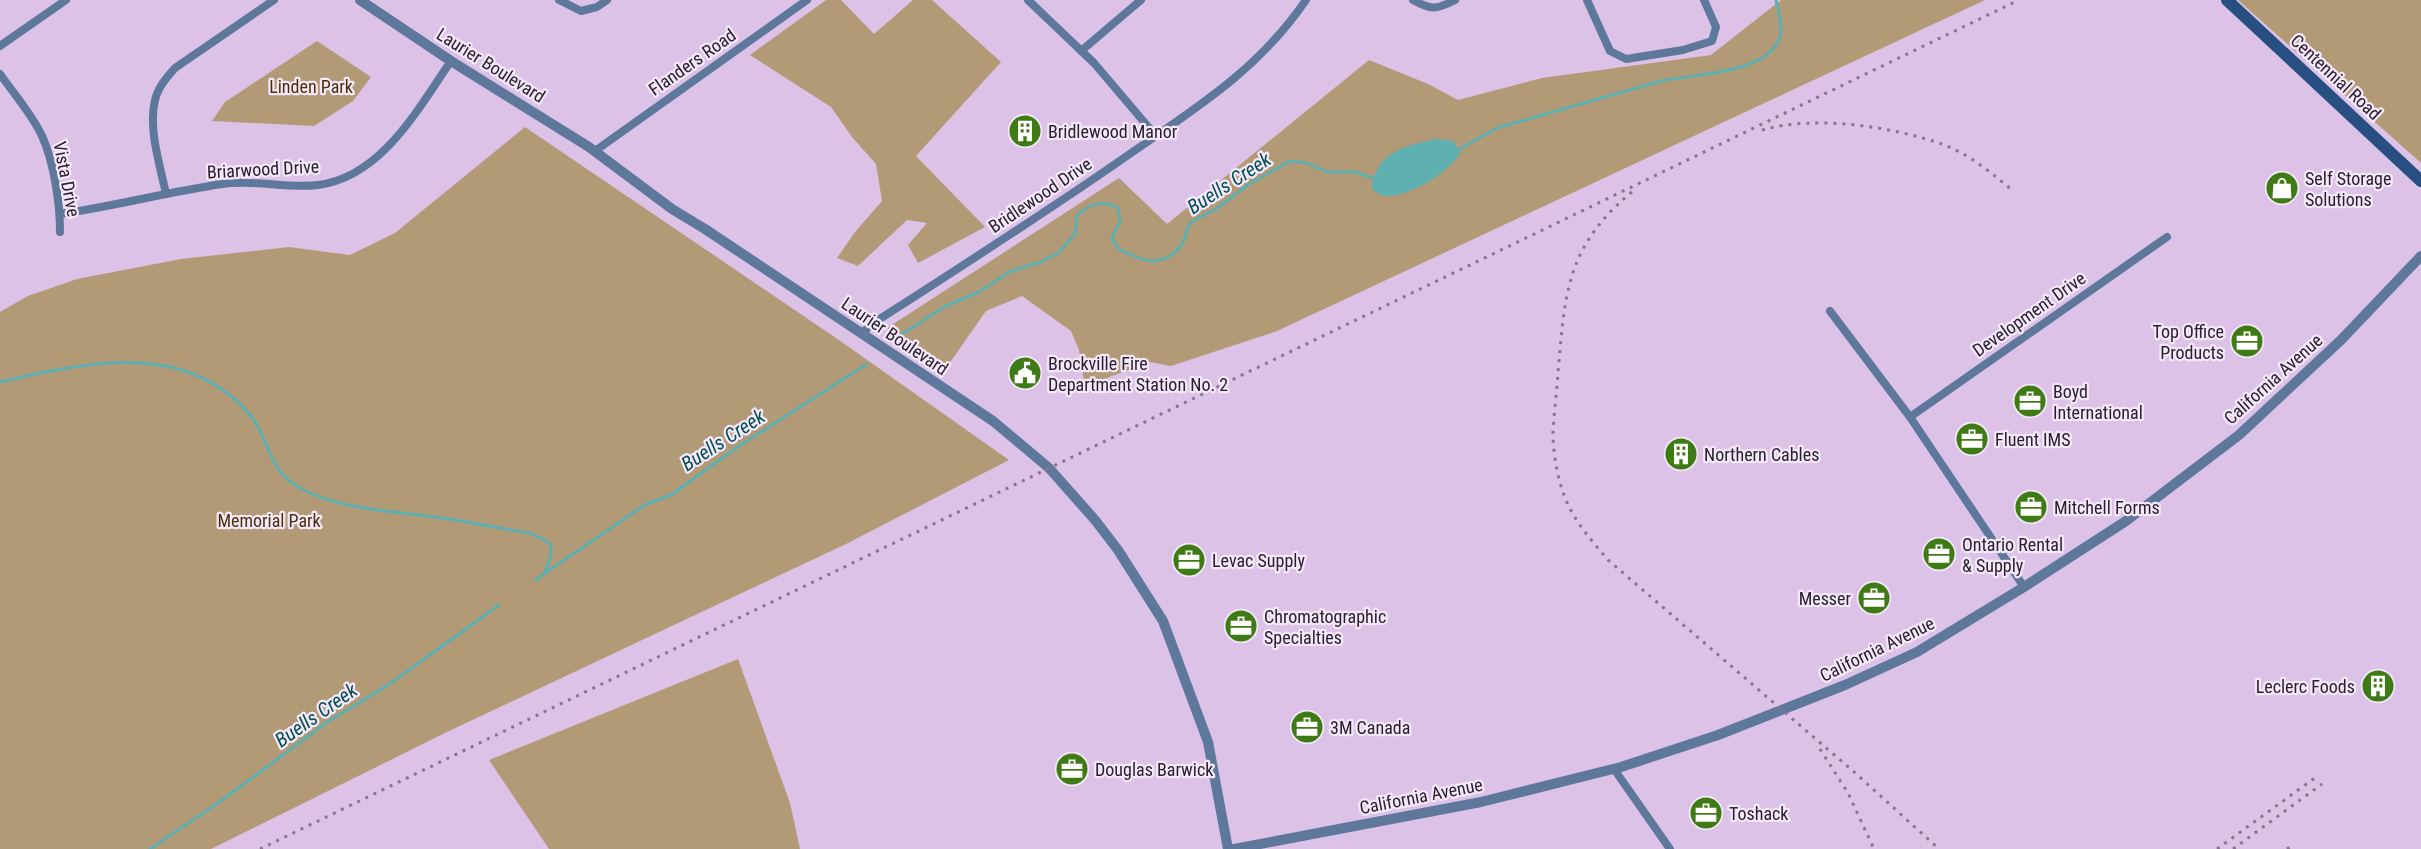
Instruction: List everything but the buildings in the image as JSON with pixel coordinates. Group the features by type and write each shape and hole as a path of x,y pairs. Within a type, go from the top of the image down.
{"main road":[{"name":"Centennial Road","path":"2227,0 2421,181"}],"street":[{"path":"0,46 66,0"},
{"path":"166,194 153,121 155,98 163,81 175,68 274,0"},
{"name":"Laurier Boulevard","path":"360,0 451,61 594,151 672,209 993,421 1049,468 1118,550 1163,621 1208,742 1228,849"},
{"path":"559,0 581,11 597,8 607,0"},
{"name":"Flanders Road","path":"594,151 807,0"},
{"path":"1028,0 1094,63 1156,136"},
{"path":"1081,51 1141,0"},
{"name":"Bridlewood Drive","path":"862,333 872,324 1028,225 1205,104 1251,65 1292,21 1306,0"},
{"path":"1413,0 1428,8 1446,6 1455,0"},
{"path":"1587,0 1610,51 1626,58 1683,50 1712,41 1716,27 1704,0"},
{"name":"Briarwood Drive","path":"60,214 225,183 319,185 356,171 377,157 405,130 451,61"},
{"name":"Vista Drive","path":"0,74 42,135 49,154 60,214 60,232"},
{"name":"Development Drive","path":"1910,417 2167,237"},
{"name":"California Avenue","path":"1234,849 1481,802 1614,769 1718,735 1845,686 1917,652 2126,521 2239,435 2341,340 2421,256"},
{"path":"1830,311 1910,417 2024,587"},
{"path":"1614,769 1670,849"}],"green space":[{"path":"826,0 841,0 874,34 913,0 932,0 1001,62 916,156 985,227 918,263 908,245 927,223 907,220 858,266 837,258 855,232 882,201 876,164 852,137 831,107 750,55"},
{"path":"1781,0 1985,0 1277,331 1171,366 1150,362 1085,386 1079,350 1071,331 1022,296 986,311 944,371 887,328 1119,178 1167,224 1369,60 1428,84 1458,100 1542,78 1711,55"},
{"path":"2238,0 2421,0 2421,163"},
{"name":"Linden Park","path":"317,41 371,77 353,101 314,126 212,121 225,102"},
{"name":"Memorial Park","path":"525,127 836,338 1009,460 846,544 449,731 211,849 0,849 0,312 28,296 77,279 181,259 289,247 350,255 395,233"},
{"path":"738,659 790,803 800,849 549,849 489,760"}],"shaded area":[{"path":"1435,139 1454,141 1460,154 1438,176 1417,188 1396,195 1378,194 1371,188 1379,166 1386,158 1403,148"}],"waterway":[{"path":"1458,150 1497,128 1661,81 1728,70 1761,58 1773,49 1780,37 1781,24 1776,0"},
{"name":"Buells Creek","path":"891,341 946,306 979,292 1009,272 1043,261 1058,253 1075,234 1077,216 1086,208 1096,204 1107,204 1118,208 1120,222 1112,237 1116,246 1143,260 1157,261 1170,256 1180,247 1191,222 1216,209 1249,184 1290,161 1307,163 1327,172 1355,172 1372,178"},
{"path":"0,382 66,368 99,364 133,363 166,366 197,375 225,391 251,416 282,474 302,489 319,497 374,510 449,519 530,533 551,545 551,554 545,573"},
{"name":"Buells Creek","path":"535,580 646,504 671,495 739,446 867,364"},
{"name":"Buells Creek","path":"150,849 218,803 326,723 388,685 499,605"}],"railway":[{"path":"260,849 2019,0"},
{"path":"1762,130 1805,123 1828,123 1899,132 1942,144 1962,153 1989,171 2014,192"},
{"path":"1632,192 1617,205 1592,234 1576,265 1567,295 1562,326 1553,432 1557,472 1572,513 1608,560 1853,771 1939,849"},
{"path":"1820,749 1848,793 1874,849"},
{"path":"2217,849 2316,777"},
{"path":"2233,849 2322,784"},
{"path":"2287,849 2291,846"}],"place":[{"name":"Bridlewood Manor","path":"1025,131"},
{"name":"Self Storage Solutions","path":"2282,188"},
{"name":"Top Office Products","path":"2247,341"},
{"name":"Brockville Fire Department Station No. 2","path":"1025,373"},
{"name":"Boyd International","path":"2030,401"},
{"name":"Fluent IMS","path":"1972,439"},
{"name":"Northern Cables","path":"1681,454"},
{"name":"Mitchell Forms","path":"2031,507"},
{"name":"Ontario Rental & Supply","path":"1939,554"},
{"name":"Levac Supply","path":"1189,560"},
{"name":"Messer","path":"1874,598"},
{"name":"Chromatographic Specialties","path":"1241,626"},
{"name":"Leclerc Foods","path":"2378,686"},
{"name":"3M Canada","path":"1307,727"},
{"name":"Douglas Barwick","path":"1072,769"},
{"name":"Toshack","path":"1706,813"}]}
